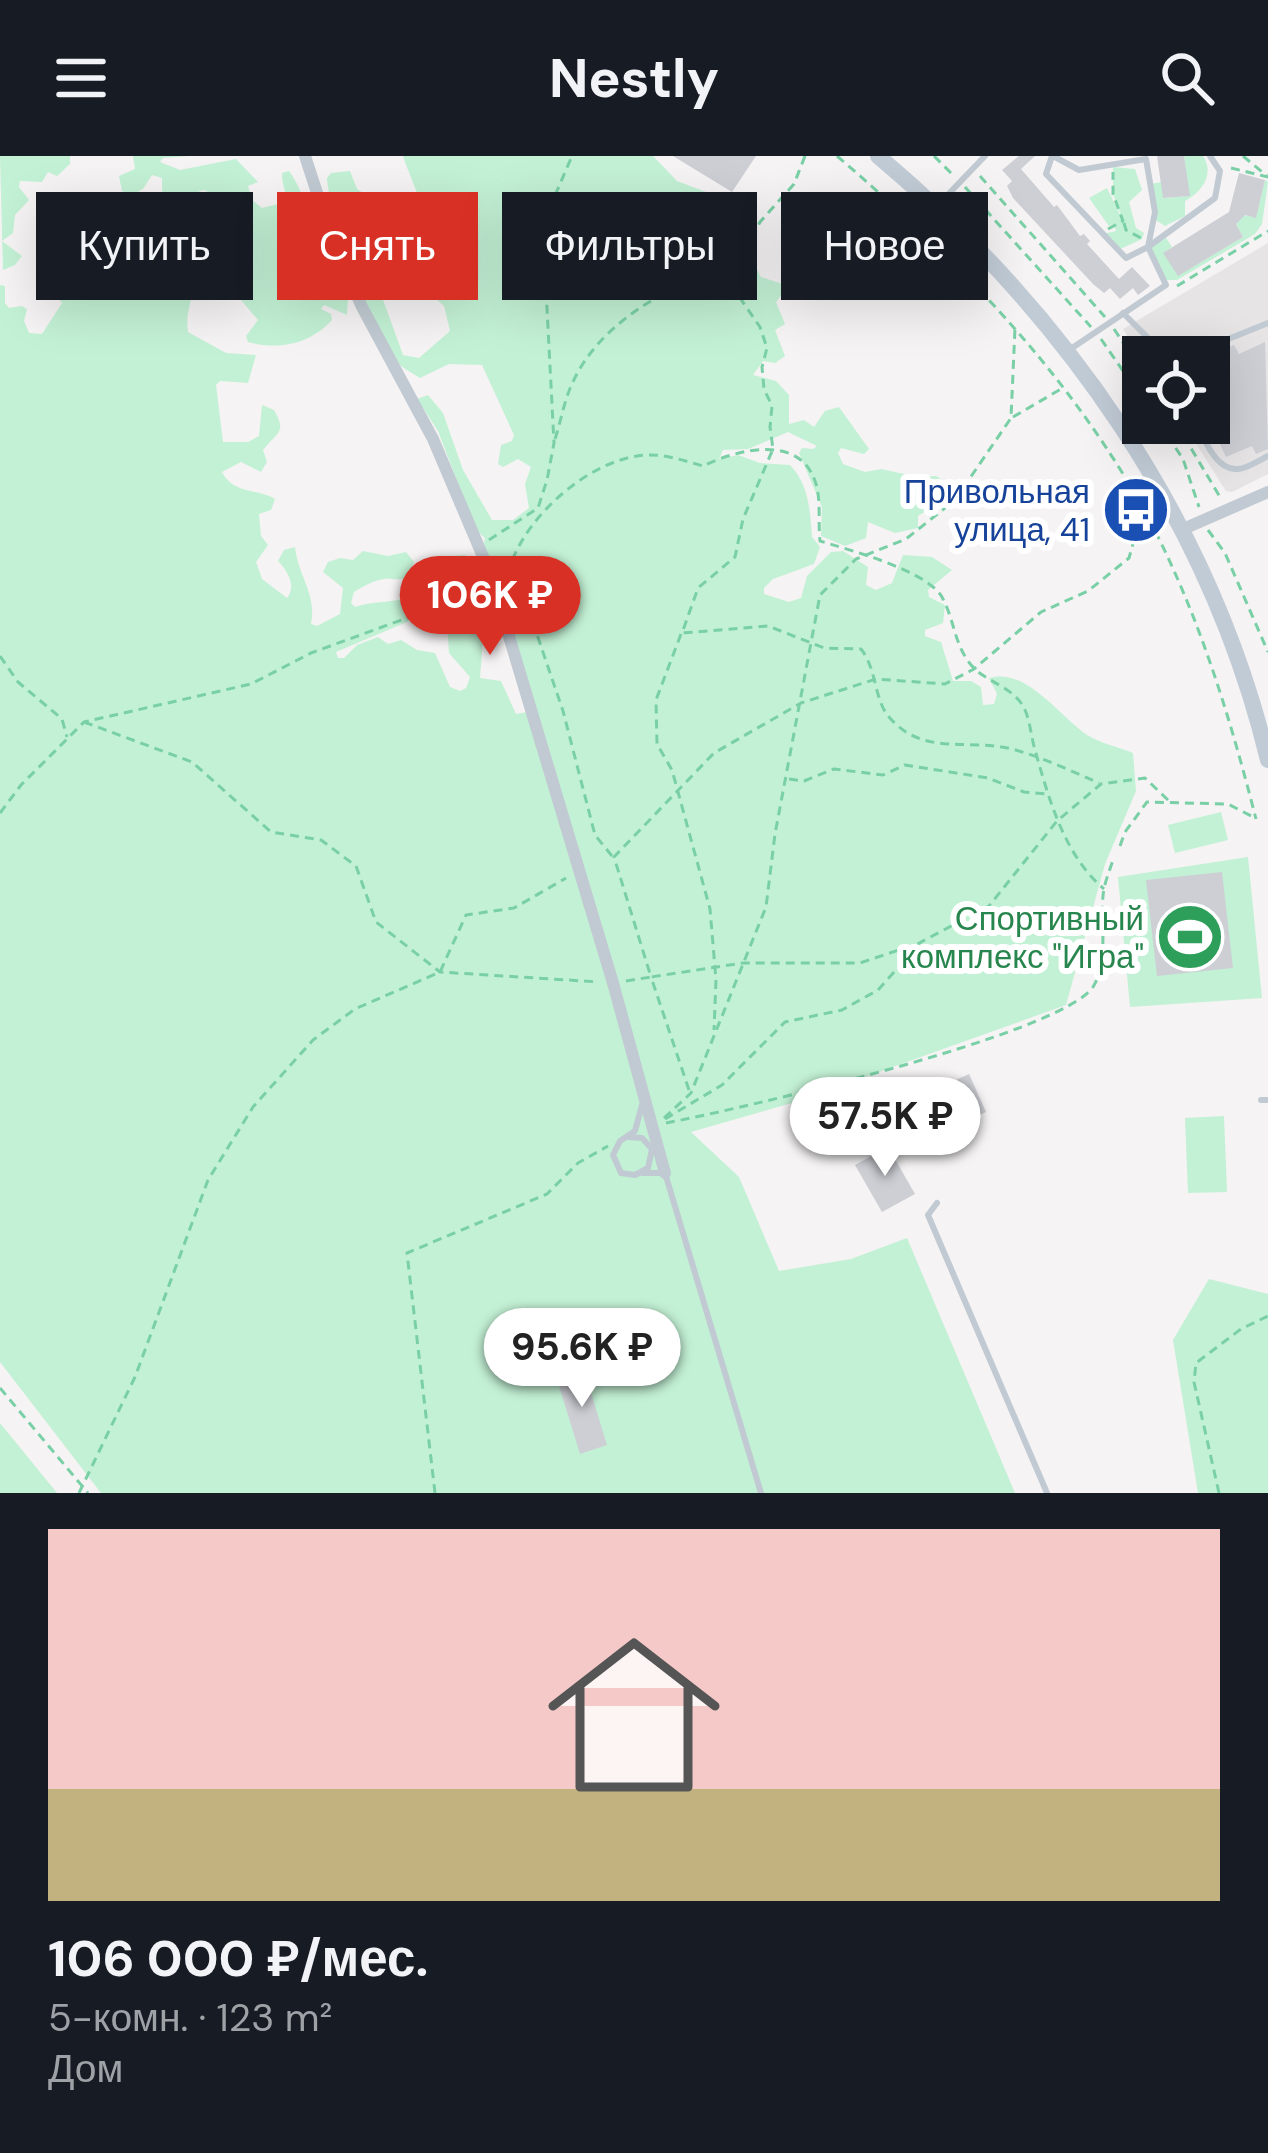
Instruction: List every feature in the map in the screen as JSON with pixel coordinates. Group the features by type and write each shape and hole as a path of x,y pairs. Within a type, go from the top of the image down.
{"main road":[{"path":"878,156 920,192"},
{"path":"988,262 1069,351 1128,433 1217,603 1268,760"}],"street":[{"path":"305,156 333,242 433,439 490,573 614,983 664,1173"},
{"path":"1181,530 1268,492"}],"lane":[{"path":"950,192 985,156"},
{"path":"1069,351 1166,285 1149,245 1155,212 1146,159 1079,170 1053,156 1046,174 1126,258 1149,245 1215,198 1220,171 1210,156"},
{"path":"1124,313 1146,336"},
{"path":"1230,338 1268,323"},
{"path":"1208,444 1216,458 1238,470 1268,456"},
{"path":"640,1090 642,1109 631,1134 615,1148 614,1161 628,1176 664,1173 761,1493"},
{"path":"631,1134 652,1149 642,1173"},
{"path":"937,1203 928,1215 988,1340 1047,1493"}],"path":[{"path":"554,442 545,270 550,207 572,156"},
{"path":"757,228 794,184 805,156"},
{"path":"837,156 919,226 1064,388 1143,508 1198,632 1231,725 1256,819 1228,804 1147,802 1120,846"},
{"path":"934,156 1096,332 1122,370"},
{"path":"1230,156 1227,167 1268,177"},
{"path":"1243,156 1268,177"},
{"path":"1114,166 1113,194 1126,230 1149,245"},
{"path":"973,168 1122,341"},
{"path":"1101,232 1123,221"},
{"path":"1166,285 1175,288 1268,231"},
{"path":"478,545 538,508 572,381 601,344 648,300"},
{"path":"714,1035 710,909 672,770 657,744 656,700 698,588 735,557 743,519 773,449 772,406 762,367 767,348 760,327 742,300"},
{"path":"1011,418 1015,328"},
{"path":"652,1125 691,1093 766,907 820,595 856,560 906,539 955,500 1011,418 1064,388"},
{"path":"1173,444 1183,459 1199,508"},
{"path":"1188,444 1227,509"},
{"path":"691,1093 614,857 596,835 563,711 512,562 520,541 537,521 593,470 639,455 673,457 703,466 729,453 773,449 807,465 818,487 820,541 870,554 936,588 954,639 974,669 1005,687 1023,706 1057,821 1086,874 1103,889"},
{"path":"614,857 713,753 801,704 876,679 945,684 974,669 1041,612 1088,591 1129,558 1143,508"},
{"path":"1207,528 1225,553 1268,652"},
{"path":"0,813 84,722 251,684 311,653 437,607 512,562"},
{"path":"682,632 768,626 824,648 861,649 876,679 885,714 910,736 937,745 1005,747 1101,784 1145,778 1168,800"},
{"path":"0,656 18,682 62,719 67,739"},
{"path":"84,722 192,762 271,832 321,840 356,866 376,922 440,972"},
{"path":"787,778 804,781 835,769 883,775 905,765 988,778 1024,792 1048,794"},
{"path":"79,1493 135,1377 208,1180 253,1107 313,1040 355,1010 440,972 614,983 743,963 860,963 921,942 989,906 1057,821 1101,784"},
{"path":"652,1125 728,1112 873,1074 1055,1015 1090,992 1099,976 1103,889 1113,860"},
{"path":"440,972 466,915 514,908 578,871"},
{"path":"652,1125 722,1085 785,1022 842,1010 878,991 921,942"},
{"path":"435,1493 407,1253 547,1194 578,1162 631,1134"},
{"path":"1219,1493 1194,1382 1196,1363 1241,1329 1268,1316"},
{"path":"0,1388 88,1493"}],"shaded area":[{"path":"1268,243 1268,474 1226,491 1196,444 1230,444 1230,336 1127,336 1123,329"}],"green space":[{"path":"0,156 70,156 70,164 57,176 48,172 42,182 20,181 29,200 15,215 13,233 2,241"},
{"path":"133,156 188,156 160,162 180,170 236,159 258,182 248,186 250,192 163,192 162,178 152,175 138,192 122,191 119,176 135,169"},
{"path":"403,156 653,156 677,181 706,192 502,192 502,300 757,300 757,270 761,277 781,283 776,302 785,324 775,330 785,356 775,363 763,361 753,375 776,381 789,395 789,424 804,420 814,427 825,411 839,407 869,449 864,454 841,448 843,464 865,472 881,469 936,476 946,482 945,499 918,516 918,528 895,533 868,522 866,538 845,546 821,536 822,507 799,453 817,446 788,432 748,449 723,450 719,459 738,455 760,463 790,465 807,498 812,537 820,547 814,564 773,579 764,594 789,602 801,598 807,576 831,552 843,551 868,567 866,585 876,590 892,583 903,555 932,557 952,570 928,590 929,597 945,605 943,623 925,630 925,636 941,642 953,681 971,681 981,687 983,705 994,704 997,694 989,678 1016,680 1087,735 1133,753 1136,791 1105,864 1066,1005 792,1103 691,1132 739,1177 779,1271 851,1259 907,1238 1015,1493 101,1493 0,1362 0,285 5,286 9,308 27,309 24,321 29,333 42,334 62,303 191,300 188,332 226,353 256,355 248,383 220,381 216,385 223,442 248,442 259,436 262,405 274,410 280,423 279,432 263,450 267,462 261,472 241,462 222,472 239,488 275,499 271,510 259,514 261,536 268,545 256,562 262,579 287,598 291,583 278,561 284,550 295,547 311,603 311,624 317,626 340,614 343,588 323,572 328,562 353,560 363,551 388,556 406,552 414,562 407,578 368,584 354,592 351,603 355,607 417,597 427,608 407,622 336,652 338,658 378,637 388,644 401,640 417,650 435,653 450,687 460,691 470,677 449,653 446,608 425,594 419,582 430,566 441,570 452,556 465,555 473,564 475,596 484,625 480,678 501,681 516,714 527,712 483,550 485,538 476,530 438,431 417,399 428,395 443,413 463,470 492,520 513,520 529,508 525,484 531,467 518,459 503,467 498,464 501,445 514,435 482,365 449,364 420,378 397,362 365,300 383,300 403,355 419,358 450,331 444,306 437,300 478,300 478,192 416,192"},
{"path":"1184,156 1203,156 1207,176 1197,193 1185,201 1185,216 1165,226 1154,219 1151,184 1161,182 1164,198 1189,196"},
{"path":"1113,167 1135,169 1142,190 1129,202 1136,228 1144,233 1142,239 1118,250 1103,234 1116,231 1114,225 1109,226 1089,198 1107,188 1123,221 1113,194"},
{"path":"289,171 301,192 285,192 282,173"},
{"path":"350,171 362,192 329,192 327,178 331,173"},
{"path":"1265,180 1262,224 1255,234 1177,280 1165,280 1151,247 1166,238 1172,247 1164,253 1179,275 1243,237 1236,224 1243,215 1256,217"},
{"path":"253,201 262,208 277,204 277,300 348,300 347,315 324,305 321,309 332,320 303,340 282,345 248,342 246,336 258,320 241,300 253,300"},
{"path":"2,241 22,256 3,270"},
{"path":"1221,812 1228,840 1175,853 1168,825"},
{"name":"Спортивный комплекс \"Игра\"","path":"1248,857 1262,998 1130,1007 1118,877"},
{"path":"1224,1116 1227,1192 1188,1193 1185,1118"},
{"path":"1209,1279 1268,1294 1268,1493 1198,1493 1173,1340"},
{"path":"0,1423 57,1493 0,1493"}],"building":[{"path":"673,156 756,156 732,192"},
{"path":"1019,156 1035,156 1021,169 1080,236 1084,234 1090,241 1087,244 1119,279 1132,267 1150,286 1138,295 1133,288 1120,299 1110,288 1104,293 1093,284 1013,198 1007,186 1012,181 1002,170"},
{"path":"1157,156 1184,156 1190,196 1163,198"},
{"path":"1239,173 1265,180 1256,218 1245,215 1236,224 1243,237 1178,276 1163,253 1229,212"},
{"path":"1265,342 1268,449 1256,454 1252,446 1226,457 1220,444 1230,444 1230,347 1234,345 1239,354"},
{"path":"1222,872 1233,968 1157,976 1146,880"},
{"path":"969,1074 986,1112 953,1127 936,1089"},
{"path":"888,1147 915,1194 882,1212 855,1165"},
{"path":"583,1367 607,1445 580,1454 556,1376"}],"place":[{"name":"Привольная улица, 41","path":"1136,510"},
{"name":"Спортивный комплекс \"Игра\"","path":"1190,937"}]}
